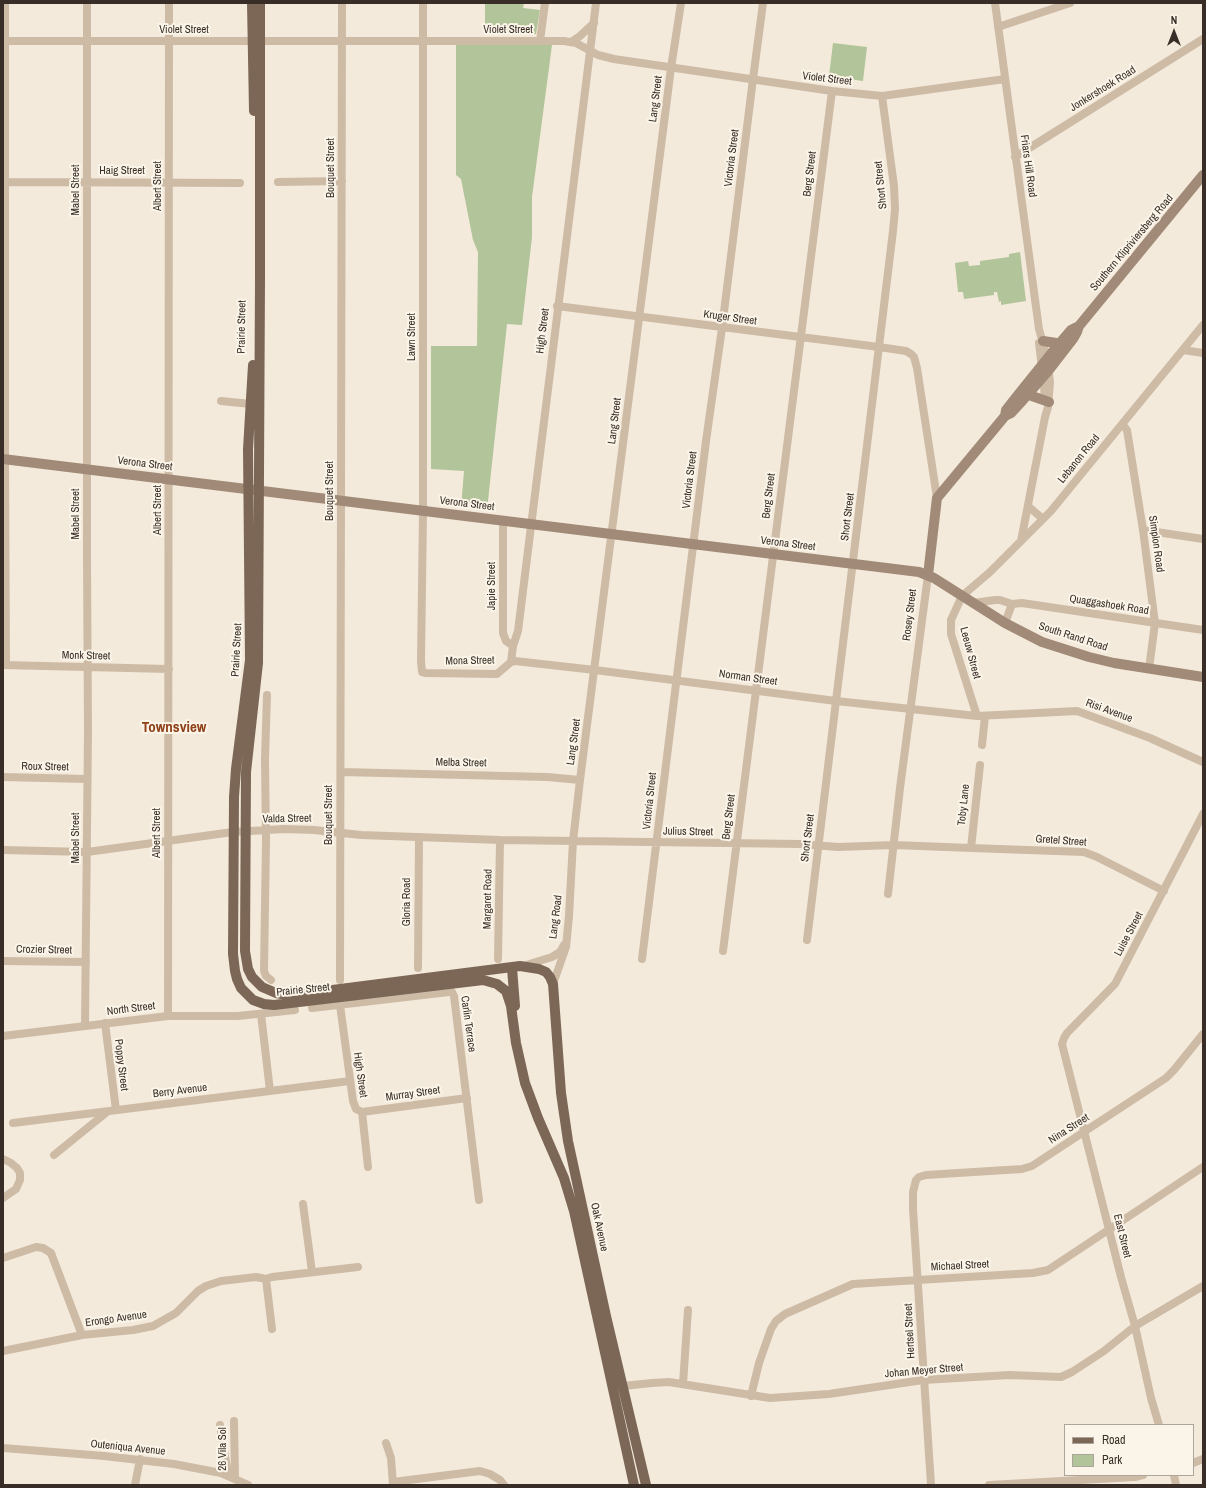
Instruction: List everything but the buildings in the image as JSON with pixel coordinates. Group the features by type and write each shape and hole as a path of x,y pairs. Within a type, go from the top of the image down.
{"main road":[{"name":"Prairie Street","path":"252,3 256,41 260,295 253,490 250,660 236,769 233,832 233,923 235,971 241,988 253,1000 264,1004 274,1005 483,980 497,984 506,991 511,1006 513,1024"},
{"name":"Prairie Street","path":"260,3 256,41 254,359 251,404 258,663 246,772 246,961 252,977 262,987 269,991 288,995 516,967 531,967 546,972"},
{"name":"Southern Klipriviersberg Road","path":"937,498 1004,416 1006,410 1064,344 1070,330 1079,326 1203,175"},
{"path":"1042,337 1064,344"},
{"name":"Southern Klipriviersberg Road","path":"1004,416 1011,413 1029,394 1045,367"},
{"path":"1029,394 1047,401"},
{"name":"Verona Street","path":"4,459 919,572 928,575"},
{"name":"Rosey Street","path":"928,575 937,498"},
{"name":"South Rand Road","path":"928,575 1004,623 1032,637 1060,648 1107,661 1203,677"},
{"path":"513,1024 515,1011 516,967"},
{"name":"Oak Avenue","path":"546,972 553,984 561,1093 568,1141 606,1316 646,1485"},
{"name":"Oak Avenue","path":"513,1024 525,1083 538,1118 564,1178 574,1211 634,1485"}],"street":[{"path":"5,3 5,665"},
{"name":"Mabel Street","path":"85,1026 88,731 87,3"},
{"name":"Albert Street","path":"168,1016 169,3"},
{"name":"Bouquet Street","path":"340,980 342,3"},
{"name":"Lawn Street","path":"422,672 423,3"},
{"path":"540,41 545,3"},
{"name":"High Street","path":"513,662 513,646 518,631 557,306 591,52 596,3"},
{"name":"Lang Street","path":"573,841 671,68 682,3"},
{"name":"Victoria Street","path":"642,959 706,441 764,3"},
{"name":"Friars Hill Road","path":"995,3 1015,157 1042,337 1039,340 1050,382 1029,507 1021,541"},
{"path":"998,28 1070,3"},
{"path":"571,42 594,24"},
{"name":"Jonkershoek Road","path":"1015,157 1203,39"},
{"name":"Violet Street","path":"4,41 169,40 571,42 580,45 591,52 614,59 832,91 882,96 1005,79"},
{"name":"Berg Street","path":"723,951 832,91"},
{"name":"Short Street","path":"807,940 895,209 894,186 882,96"},
{"path":"278,182 342,181"},
{"name":"Haig Street","path":"4,182 240,183"},
{"name":"Kruger Street","path":"557,306 899,350"},
{"name":"Lebanon Road","path":"962,596 990,572 1043,519 1184,350 1203,325"},
{"name":"Rosey Street","path":"899,350 911,354 915,362 937,498"},
{"path":"1184,350 1203,353"},
{"path":"221,401 251,404"},
{"name":"Simplon Road","path":"1122,424 1127,430 1143,530 1155,623 1149,668"},
{"path":"1029,507 1043,519"},
{"name":"Japie Street","path":"503,521 503,632 506,641 513,646"},
{"path":"1143,530 1203,539"},
{"name":"Rosey Street","path":"888,894 910,708 928,575"},
{"name":"Leeuw Street","path":"962,596 951,620 951,634 981,716"},
{"name":"Quaggashoek Road","path":"973,603 1000,600 1012,604 1036,605 1203,630"},
{"path":"1004,623 1012,604"},
{"name":"Mona Street","path":"422,672 497,674 513,662"},
{"name":"Norman Street","path":"513,662 595,670 836,701 981,716"},
{"name":"Monk Street","path":"5,665 169,669"},
{"path":"267,695 265,759 264,971 266,976 271,980"},
{"name":"Risi Avenue","path":"981,716 1078,711 1150,738 1203,762"},
{"path":"981,716 982,745"},
{"name":"Toby Lane","path":"971,848 980,765"},
{"name":"Melba Street","path":"341,772 540,776 580,780"},
{"name":"Roux Street","path":"3,777 87,779"},
{"name":"Luise Street","path":"1063,1053 1062,1044 1064,1036 1115,984 1164,892 1203,814"},
{"name":"Valda Street","path":"3,850 87,852 233,832 265,830 314,830 361,835 573,841"},
{"name":"Gloria Road","path":"418,968 419,837"},
{"name":"Margaret Road","path":"498,959 500,840"},
{"name":"Julius Street","path":"573,841 800,844 850,848 894,845 971,848"},
{"name":"Lang Road","path":"516,967 543,960 558,954 566,942 573,841"},
{"name":"Gretel Street","path":"971,848 1084,852 1164,892"},
{"path":"553,984 564,953 566,942"},
{"name":"Crozier Street","path":"3,961 86,962"},
{"name":"Carlin Terrace","path":"312,1008 452,992 454,996 479,1200"},
{"name":"High Street","path":"340,1006 353,1105 356,1109 362,1112 368,1167"},
{"path":"270,1091 261,1014 295,1010"},
{"name":"North Street","path":"3,1036 168,1016 238,1016 261,1014"},
{"name":"Poppy Street","path":"105,1023 116,1110"},
{"name":"Nina Street","path":"919,1177 926,1175 1026,1169 1035,1165 1171,1074 1203,1034"},
{"name":"East Street","path":"1063,1053 1108,1229 1135,1326 1151,1398 1159,1424"},
{"name":"Berry Avenue","path":"13,1123 350,1081"},
{"name":"Murray Street","path":"362,1112 467,1098"},
{"path":"54,1155 107,1112"},
{"path":"3,1159 11,1163 20,1173 20,1180 16,1189 3,1198"},
{"name":"Michael Street","path":"751,1396 759,1363 769,1335 776,1321 782,1316 853,1284 1042,1272 1051,1268 1203,1166"},
{"name":"Hertsel Street","path":"919,1177 913,1192 931,1485"},
{"path":"303,1204 312,1272"},
{"path":"3,1258 39,1247 51,1253 82,1335"},
{"name":"Erongo Avenue","path":"3,1351 82,1335 140,1329 152,1326 169,1318 181,1309 198,1290 212,1283 256,1277 266,1279 272,1276 358,1267"},
{"path":"266,1279 272,1329"},
{"name":"Johan Meyer Street","path":"623,1386 661,1382 683,1384 770,1398 815,1395 924,1380 1010,1375 1061,1377 1104,1351 1135,1326 1203,1286"},
{"path":"683,1384 688,1310"},
{"name":"26 Vila Sol","path":"231,1477 234,1421"},
{"path":"220,1424 231,1477"},
{"path":"386,1443 391,1458 393,1483 480,1471 490,1474 500,1480 504,1485"},
{"name":"Outeniqua Avenue","path":"3,1448 140,1459 206,1469 231,1477 248,1485"},
{"path":"135,1485 140,1459"},
{"path":"989,1485 1139,1476"}],"green space":[{"path":"485,3 524,3 523,8 540,10 536,34 485,34"},
{"path":"833,43 867,47 863,81 829,76"},
{"path":"456,45 552,45 532,197 532,237 522,325 507,324 487,510 461,507 464,471 431,469 431,346 477,346 478,252 473,240 461,179 456,175"},
{"path":"1020,252 1026,301 1001,305 997,292 994,292 994,295 964,299 963,292 958,292 955,263 968,261 969,266 980,265 980,261 1009,257 1009,254"}],"district":[{"name":"Townsview","path":"174,728"}]}
